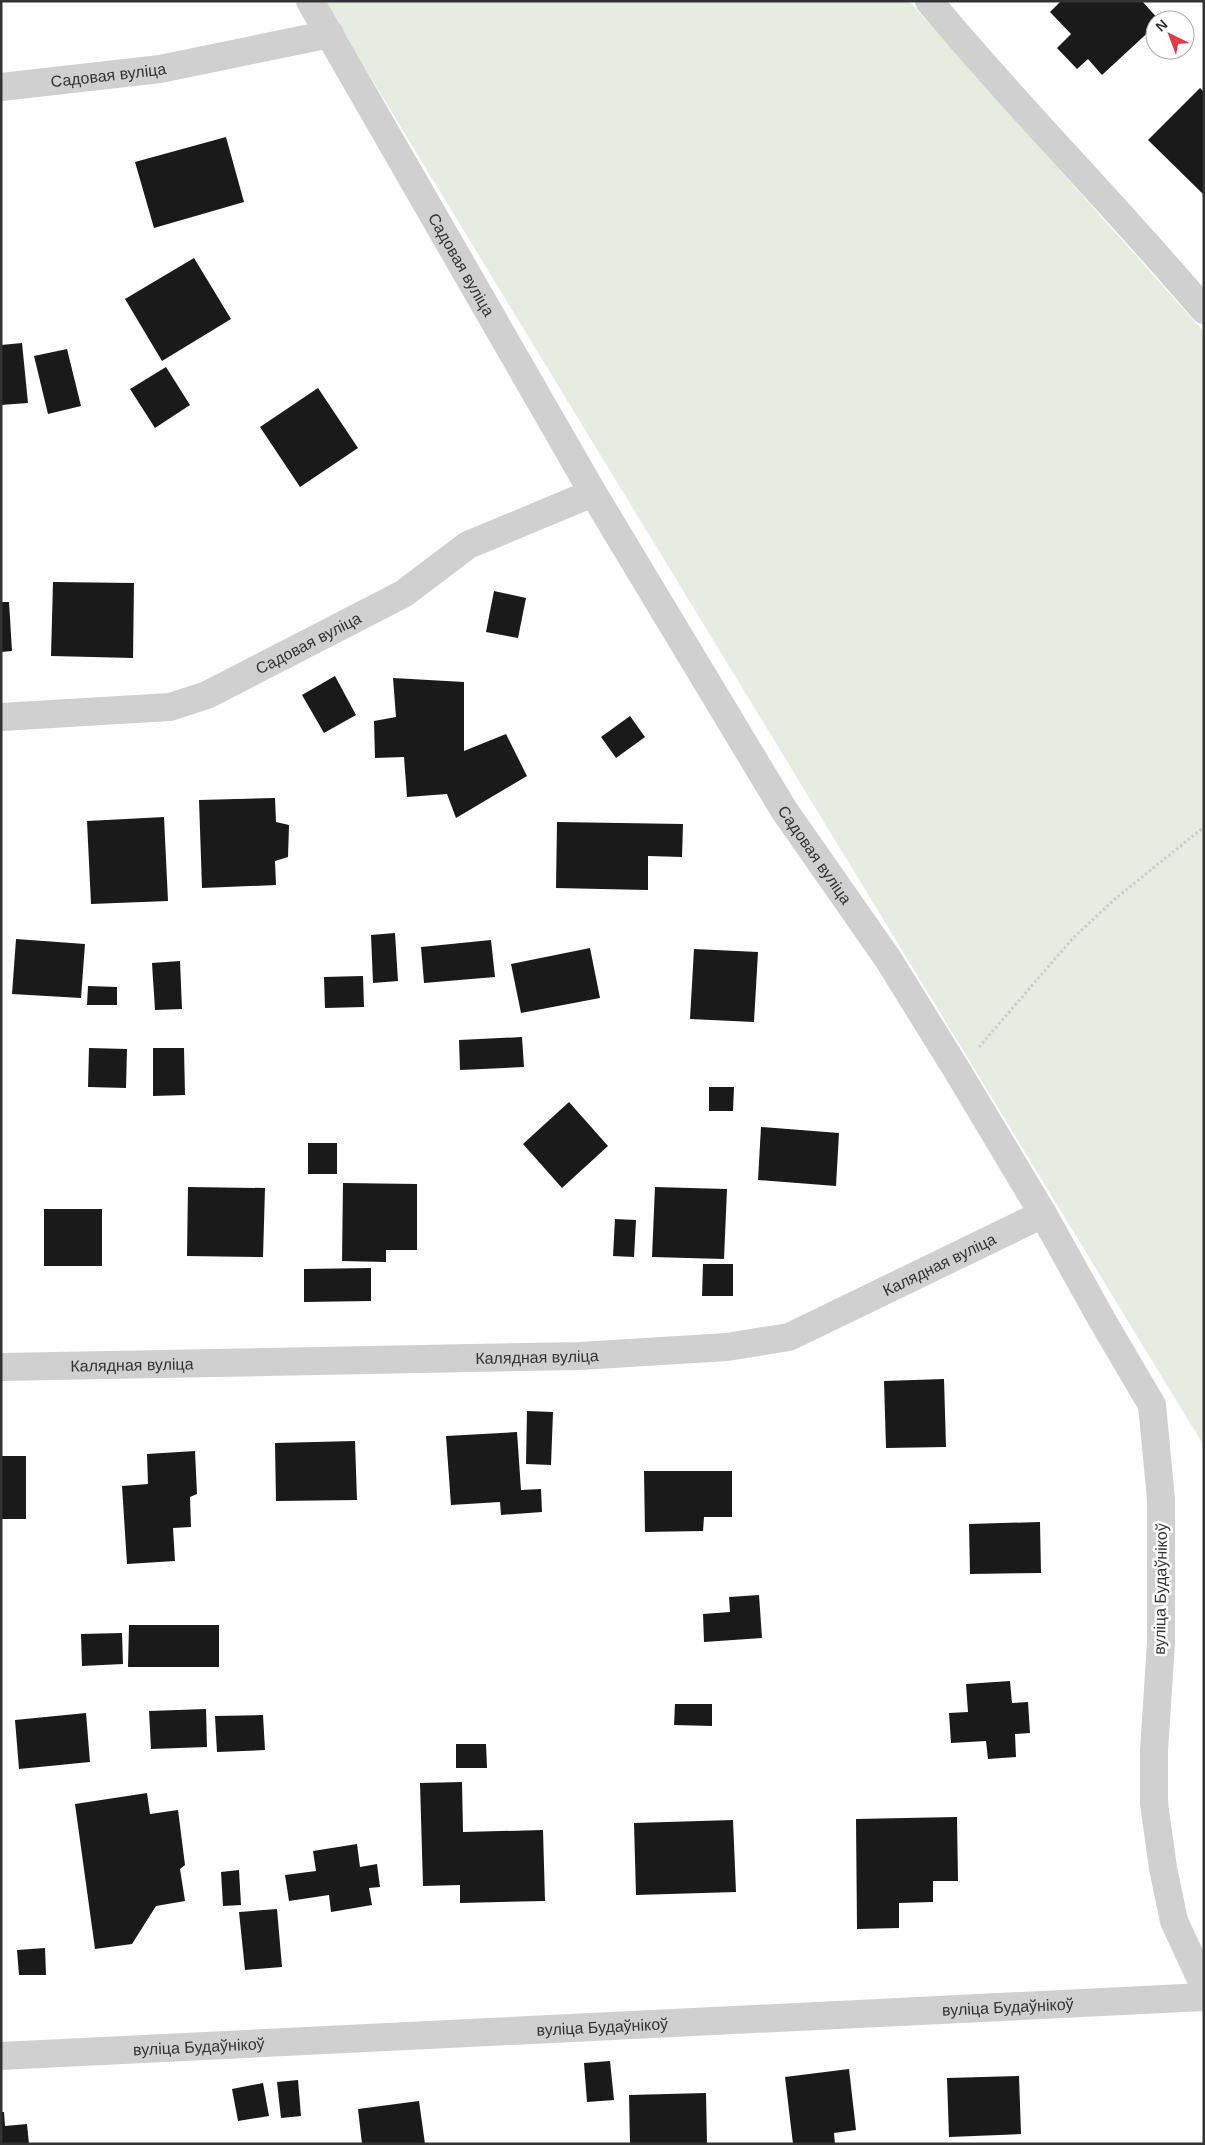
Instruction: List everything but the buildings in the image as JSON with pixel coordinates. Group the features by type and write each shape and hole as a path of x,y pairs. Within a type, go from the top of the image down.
{"street":[{"name":"Садовая вуліца","path":"310,1 593,493 784,810 888,959 1043,1214"},
{"path":"929,1 982,64 1166,265 1204,310"},
{"name":"Садовая вуліца","path":"1,87 160,70 330,34"},
{"name":"Садовая вуліца","path":"1,716 170,707 207,695 403,594 468,545 593,493"},
{"name":"Калядная вуліца","path":"1,1367 580,1356 727,1347 789,1337 1043,1214"},
{"name":"вуліца Будаўнікоў","path":"1043,1214 1152,1405 1161,1499 1161,1642 1154,1751 1154,1803 1163,1868 1174,1921 1204,1986"},
{"name":"вуліца Будаўнікоў","path":"1,2056 1204,1997"}],"path":[{"path":"958,1072 1073,938 1115,898 1204,827"}],"shaded area":[{"path":"324,1 909,1 1204,332 1204,1446"}]}
